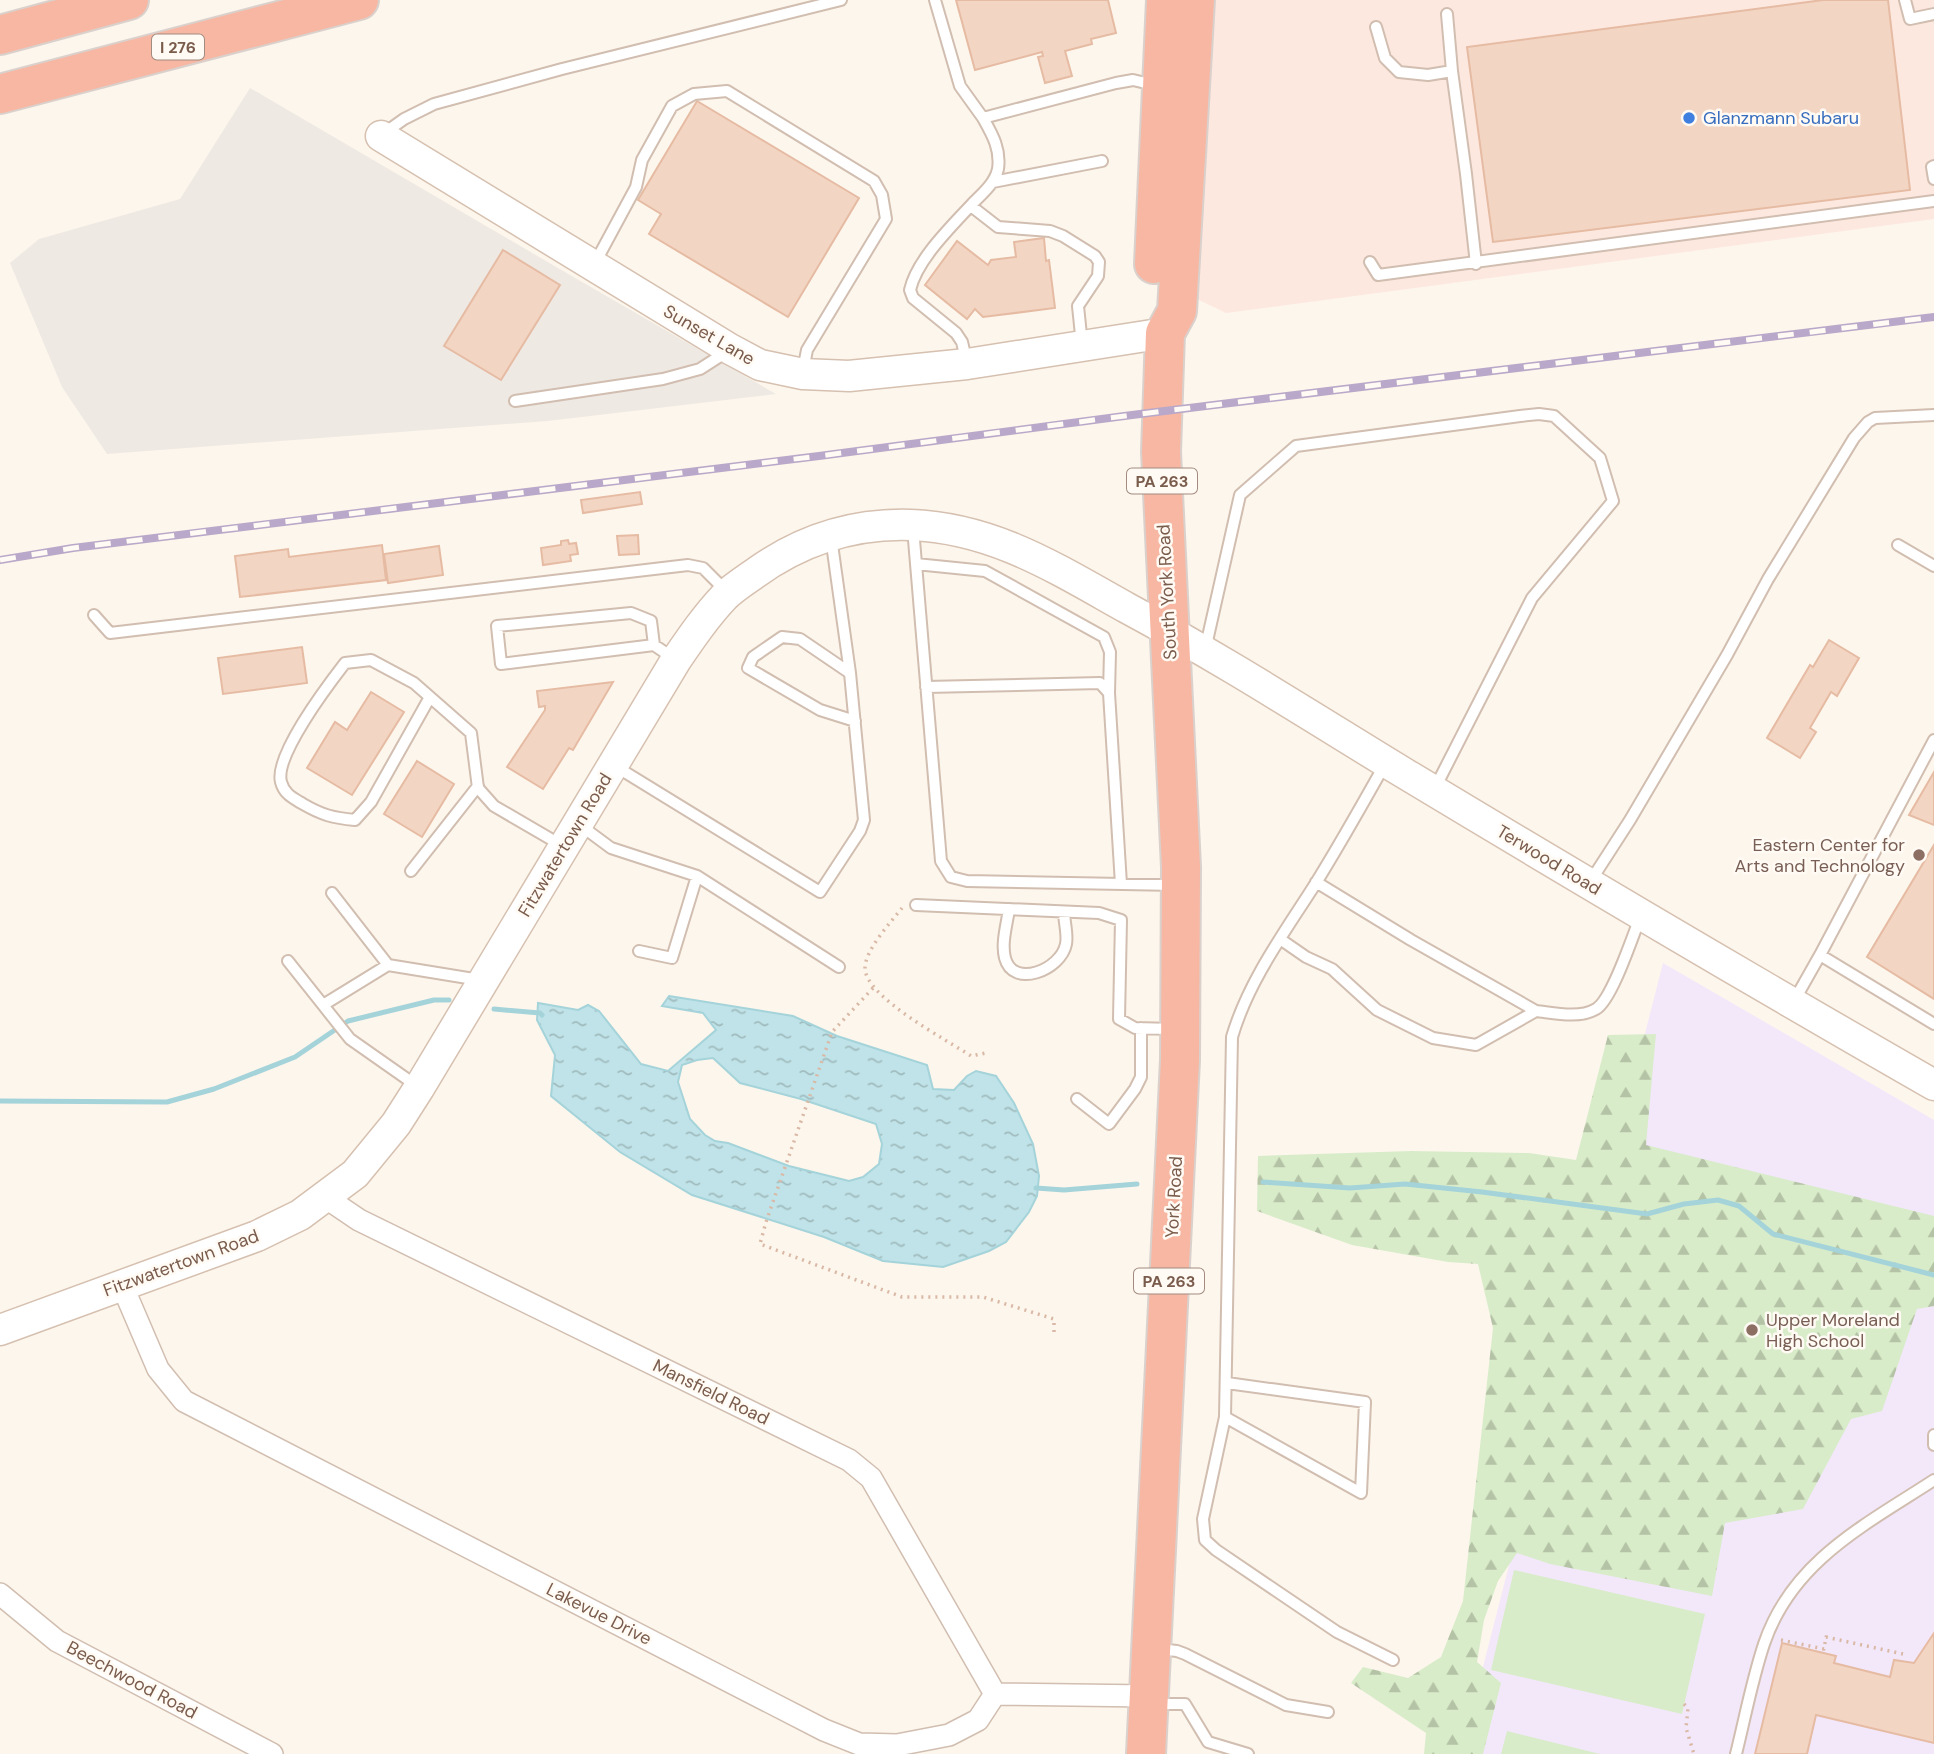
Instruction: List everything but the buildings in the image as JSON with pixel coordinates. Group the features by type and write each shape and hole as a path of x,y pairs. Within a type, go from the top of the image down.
{"highway":[{"path":"0,16 76,0"},
{"path":"0,35 129,0"},
{"name":"I 276","path":"0,94 359,0"},
{"name":"South York Road","path":"1165,333 1152,310 1166,0"},
{"name":"South York Road","path":"1177,808 1161,452 1165,333 1177,311 1195,0"},
{"name":"York Road","path":"1146,1754 1181,1029 1177,808"}],"street":[{"name":"Sunset Lane","path":"381,136 760,365 803,374 849,376 967,364 1165,333"},
{"name":"Fitzwatertown Road","path":"0,1330 257,1236 300,1215 355,1174 374,1153 419,1088 613,765 665,652 702,622 728,593 768,564 831,534 872,525 913,525 954,530 1032,555 1168,630"},
{"name":"Terwood Road","path":"1168,630 1588,884 1934,1085"},
{"name":"Mansfield Road","path":"325,1197 359,1220 849,1460 871,1478 995,1695"},
{"name":"Lakevue Drive","path":"122,1285 158,1369 184,1401 824,1730 859,1744 897,1745 949,1735 978,1720 995,1695"},
{"name":"Beechwood Road","path":"0,1594 57,1641 272,1754"},
{"path":"995,1695 1149,1700"}],"lane":[{"path":"381,136 434,104 562,69 841,0"},
{"path":"935,0 960,86 983,118 998,150 998,169 993,182 925,261 910,290 913,298 956,333 962,342 967,364"},
{"path":"1905,0 1910,19 1934,14"},
{"path":"1447,14 1476,264"},
{"path":"1376,27 1385,58 1399,72 1428,75 1452,71"},
{"path":"983,118 1125,81 1133,80 1161,87"},
{"path":"594,266 636,187 642,160 672,106 694,94 727,90 874,181 882,195 886,219 807,350 803,374"},
{"path":"993,182 1102,161"},
{"path":"1934,166 1934,179"},
{"path":"1370,262 1378,275 1934,201"},
{"path":"971,206 998,227 1050,231 1095,256 1100,268 1098,276 1078,306 1082,346"},
{"path":"515,401 663,379 700,369 730,349"},
{"path":"1588,884 1630,820 1727,655 1768,579 1854,438 1867,422 1875,418 1934,415"},
{"path":"1204,651 1240,495 1296,446 1520,416 1554,416 1600,458 1613,501 1532,598 1434,790"},
{"path":"913,525 941,861 951,877 967,881 1180,886"},
{"path":"613,765 820,892 860,831 863,820 850,673 831,534"},
{"path":"1898,545 1934,566"},
{"path":"916,564 985,571 1104,637 1110,652 1121,884"},
{"path":"94,615 110,633 688,565 703,568 728,593"},
{"path":"631,613 651,621 665,652 502,664 497,626 631,613"},
{"path":"850,673 800,639 782,637 753,657 748,668 820,710 855,721"},
{"path":"430,698 371,802 355,820 331,818 286,794 280,780 283,759 320,697 345,663 371,660 414,683 471,733 478,786 494,806 570,835 697,876 839,967"},
{"path":"926,687 1100,683 1110,693"},
{"path":"1792,1004 1934,740"},
{"path":"1387,762 1317,882 1280,939 1240,1011 1232,1037 1225,1417 1203,1519 1205,1540 1216,1550 1337,1632 1392,1660"},
{"path":"411,871 478,786"},
{"path":"639,951 672,958 697,876"},
{"path":"1317,882 1411,940 1536,1011 1558,1014 1584,1014 1598,1008 1610,993 1641,914"},
{"path":"332,894 388,965 483,981"},
{"path":"916,905 1099,913 1121,920 1119,1019 1135,1028 1181,1029"},
{"path":"1009,909 1004,946 1005,961 1014,971 1027,974 1043,971 1058,961 1066,944 1063,912"},
{"path":"1280,939 1306,957 1332,969 1377,1010 1433,1038 1476,1045 1536,1011"},
{"path":"1820,955 1934,1024"},
{"path":"288,961 350,1039 419,1088"},
{"path":"325,1009 388,965"},
{"path":"1077,1100 1109,1124 1140,1077 1141,1028"},
{"path":"1225,1417 1361,1493 1365,1402 1227,1383"},
{"path":"1934,1435 1934,1445"},
{"path":"1737,1754 1765,1643 1773,1622 1794,1588 1820,1558 1837,1544 1934,1480"},
{"path":"1151,1648 1185,1654 1286,1705 1328,1712"},
{"path":"1149,1700 1185,1704 1208,1742 1248,1754"}],"path":[{"path":"916,905 905,904 877,940 864,966 868,982 883,999 971,1056 986,1053"},
{"path":"873,988 832,1032 766,1222 761,1244 902,1297 983,1297 1028,1310 1054,1319 1054,1335"},
{"path":"1781,1640 1824,1649 1826,1637 1903,1654"},
{"path":"1684,1704 1688,1708 1686,1728 1694,1754"}],"shaded area":[{"path":"1207,0 1934,0 1934,219 1226,313 1197,299"},
{"path":"250,88 776,394 548,421 107,454 62,387 10,263 39,239 180,199"},
{"name":"Upper Moreland High School","path":"1663,963 1934,1120 1934,1754 1463,1754"}],"green space":[{"path":"1656,1034 1646,1145 1934,1216 1934,1306 1917,1309 1882,1411 1851,1419 1803,1509 1725,1523 1712,1596 1550,1564 1517,1553 1498,1581 1484,1620 1477,1662 1501,1683 1483,1754 1424,1754 1426,1733 1351,1683 1363,1667 1408,1678 1441,1657 1463,1601 1493,1328 1478,1264 1448,1262 1352,1245 1257,1211 1258,1156 1411,1151 1529,1153 1576,1160 1608,1035"},
{"path":"1514,1570 1705,1614 1682,1714 1491,1670"},
{"path":"1507,1731 1600,1754 1501,1754"}],"water":[{"path":"669,996 793,1016 837,1036 927,1065 933,1089 954,1090 976,1071 996,1076 1014,1103 1033,1144 1039,1176 1037,1196 1029,1212 1006,1242 943,1267 883,1261 824,1237 692,1195 620,1152 551,1096 555,1055 537,1020 538,1003 578,1010 588,1005 599,1011 641,1064 668,1071 716,1030 703,1013 662,1006","holes":["713,1058 740,1083 801,1099 876,1124 882,1144 879,1164 863,1177 849,1181 789,1166 728,1143 715,1141 705,1135 690,1119 678,1082 682,1065"]}],"waterway":[{"path":"0,1101 167,1102 214,1089 295,1057 348,1021 434,1000 449,1000"},
{"path":"494,1009 542,1015"},
{"path":"1263,1182 1350,1188 1405,1184 1647,1214 1684,1204 1718,1200 1739,1206 1773,1234 1934,1275"},
{"path":"1036,1188 1064,1190 1137,1184"}],"railway":[{"path":"0,560 73,548 1934,317"}],"place":[{"name":"Glanzmann Subaru","path":"1689,118"},
{"name":"Eastern Center for Arts and Technology","path":"1919,855"},
{"name":"Upper Moreland High School","path":"1752,1330"}]}
